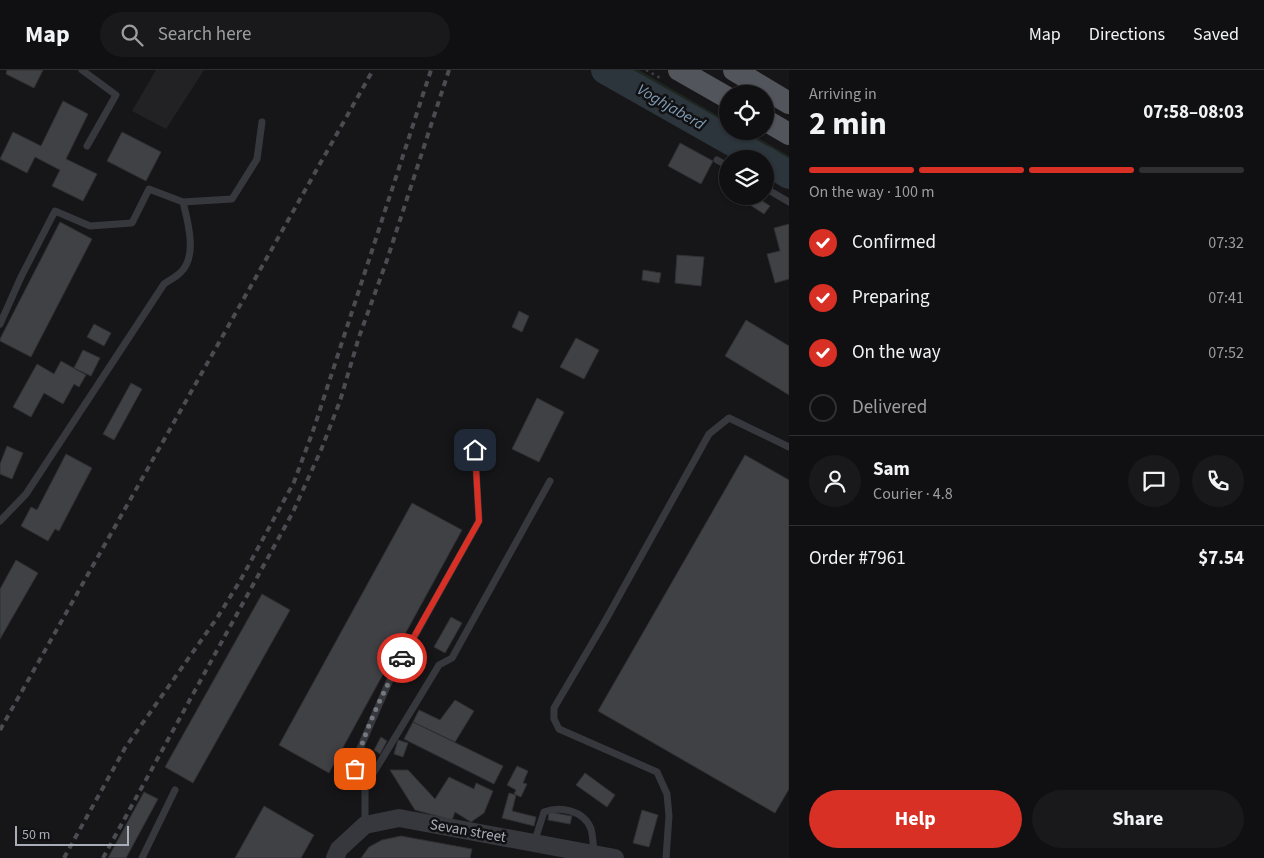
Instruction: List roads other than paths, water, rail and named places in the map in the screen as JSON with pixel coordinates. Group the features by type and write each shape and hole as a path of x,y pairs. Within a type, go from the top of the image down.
{"main road":[{"path":"679,70 719,93"},
{"path":"734,70 789,103"},
{"path":"774,125 789,134"}],"street":[{"name":"Sevan street","path":"365,825 399,818 615,858"},
{"path":"334,858 340,849 365,825"}],"lane":[{"path":"82,70 116,95 87,146"},
{"path":"0,324 21,277 55,210 90,226 132,223 150,189 183,202 232,199 258,159 262,122"},
{"path":"774,193 789,202"},
{"path":"0,521 26,494 164,284 182,272 190,254 190,232 183,202"},
{"path":"666,858 669,816 667,794 657,772 559,729 554,719 554,708 710,434 729,418 789,447"},
{"path":"366,787 355,769 358,753 389,682 479,521 475,450"},
{"path":"365,825 366,787 439,665 452,658 550,481"},
{"path":"142,858 175,790"},
{"path":"534,843 544,812 559,808 571,810 584,819 591,829 594,854"}],"waterway":[{"name":"Voghjaberd","path":"605,70 746,150"},
{"name":"Voghjaberd","path":"774,166 789,175"}],"railway":[{"path":"0,730 373,70"},
{"path":"64,858 125,748 217,618 240,581 294,482 313,431 431,70"},
{"path":"103,858 293,512 321,450 340,401 359,337 387,260 449,70"}]}
